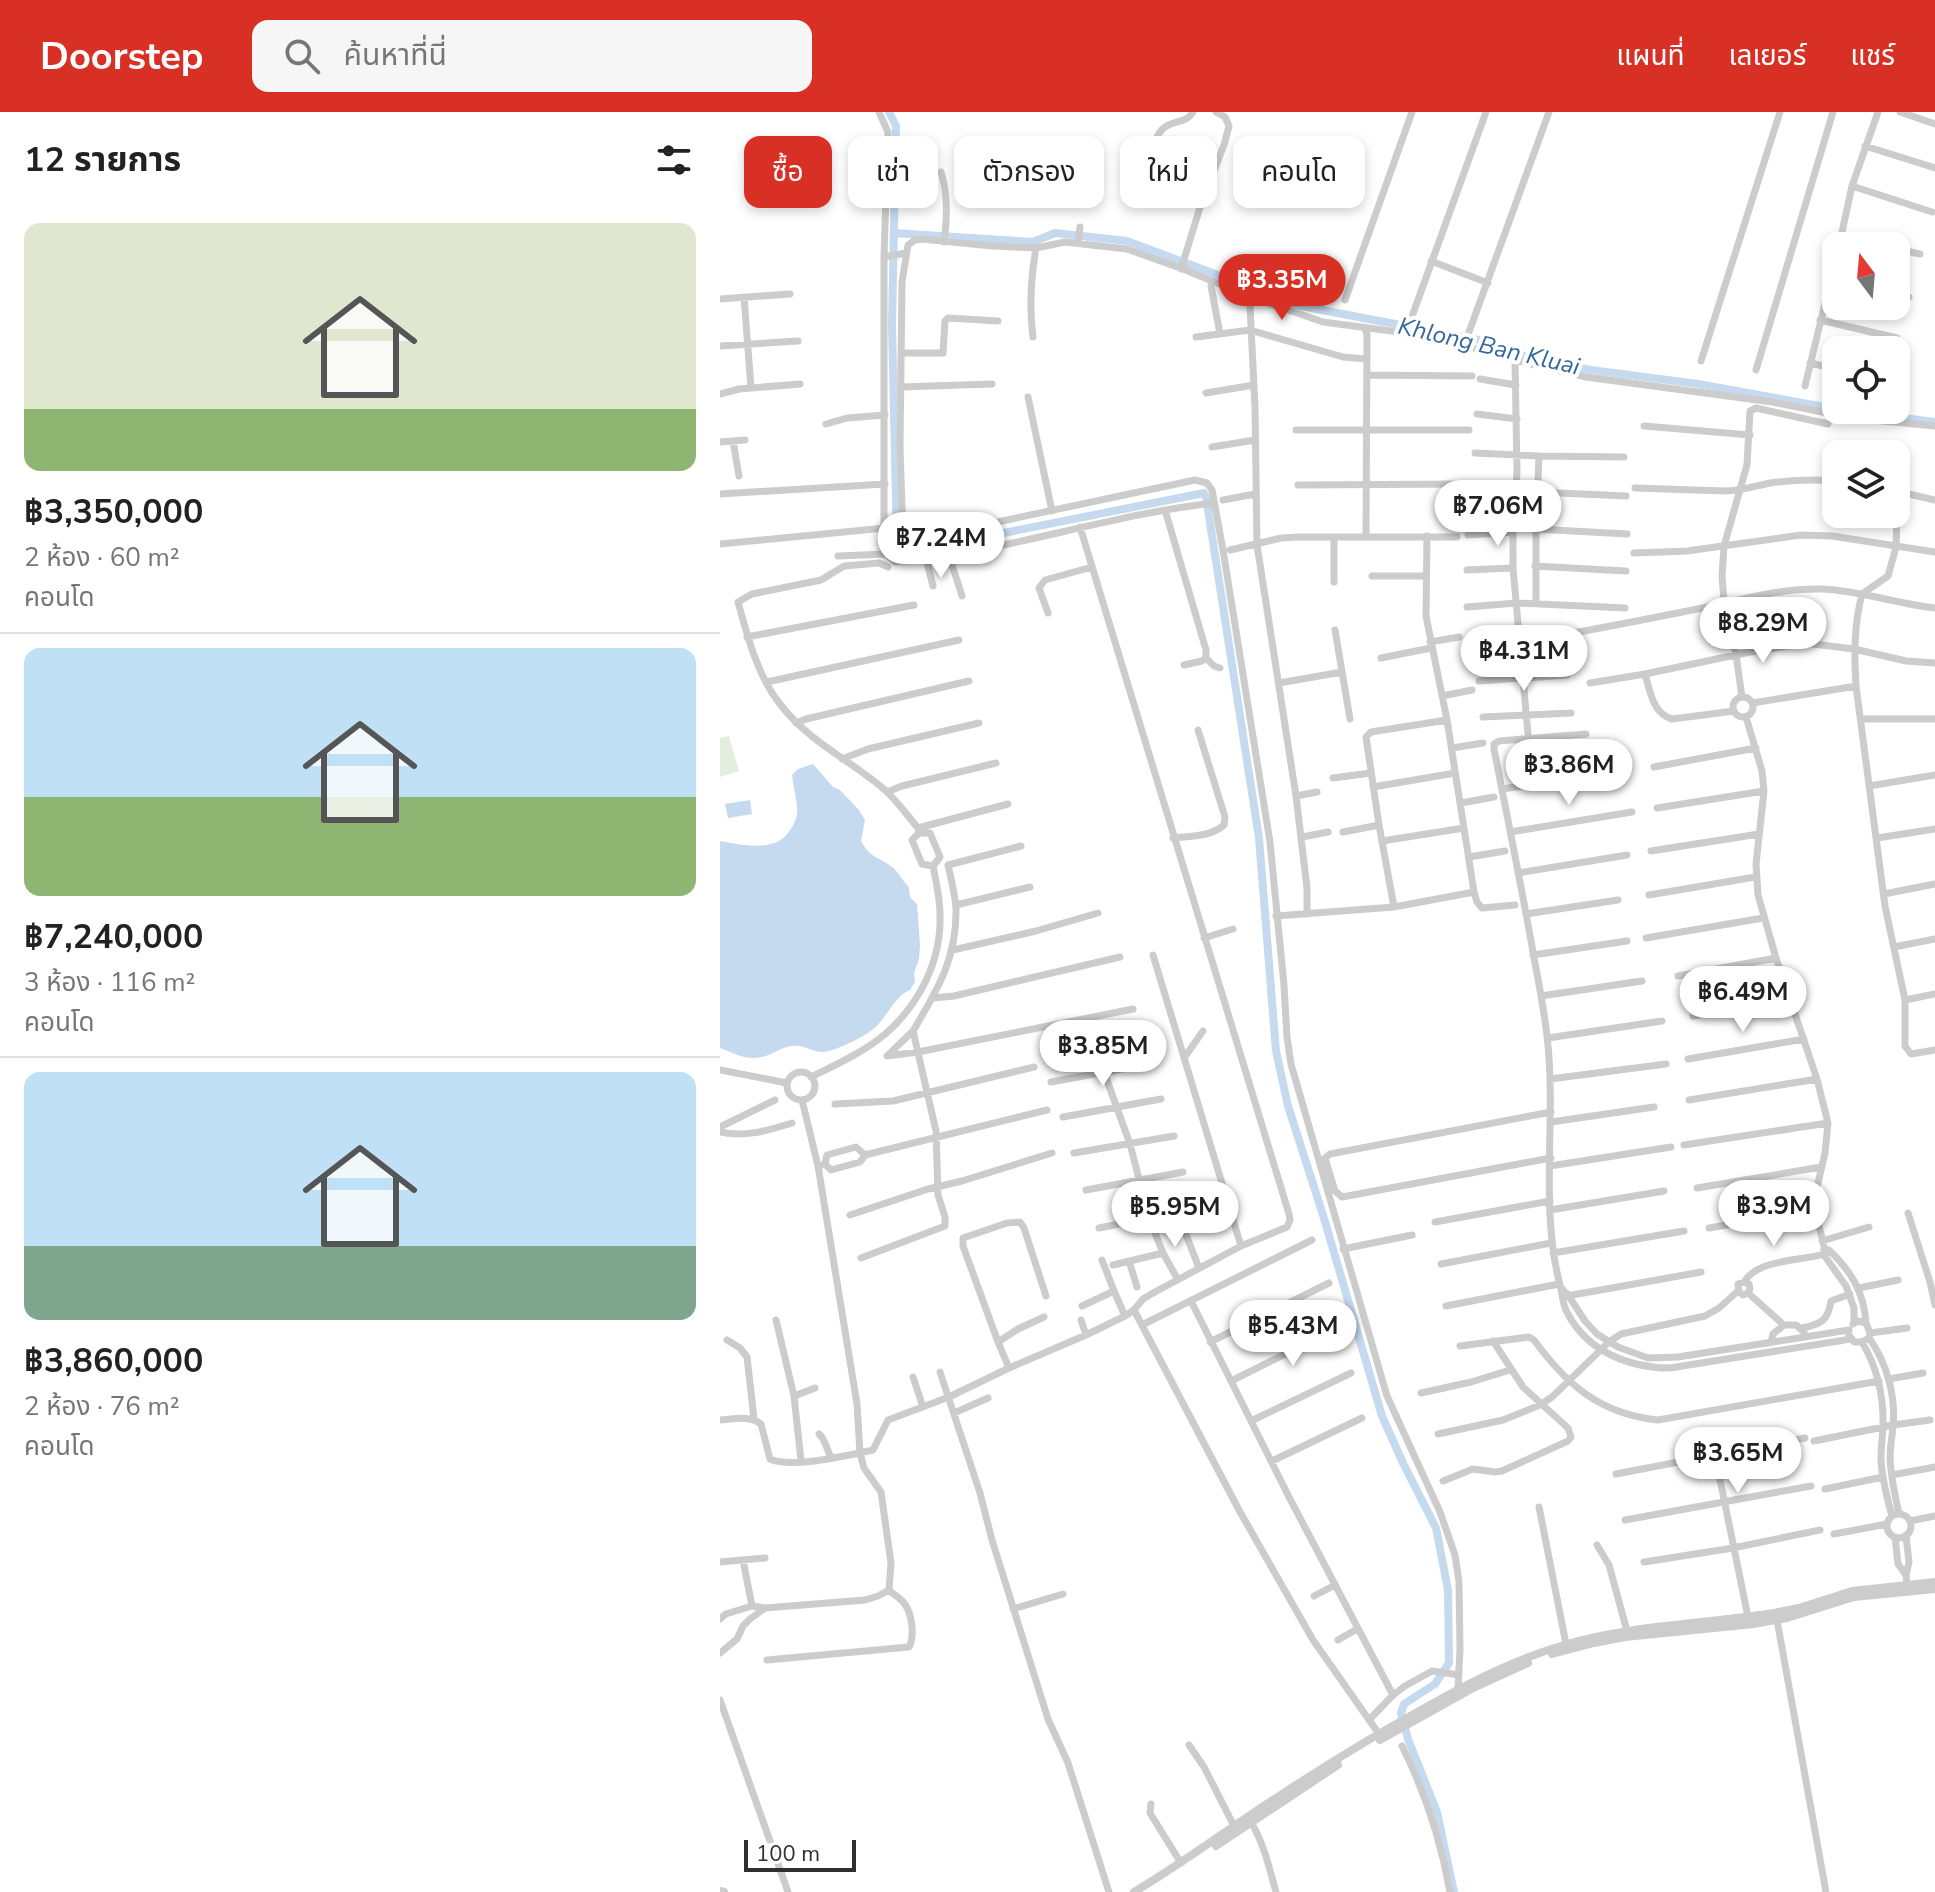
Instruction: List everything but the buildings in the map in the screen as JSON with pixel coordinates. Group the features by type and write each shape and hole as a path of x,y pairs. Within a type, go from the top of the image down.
{"street":[{"path":"879,112 888,132 885,256 886,554"},
{"path":"1157,136 1162,128 1189,118 1193,112"},
{"path":"1216,112 1225,117 1229,126 1217,163"},
{"path":"1345,300 1412,112"},
{"path":"1407,331 1486,112"},
{"path":"1464,344 1549,112"},
{"path":"1701,361 1780,112"},
{"path":"1756,370 1833,112"},
{"path":"1843,232 1852,186 1878,112"},
{"path":"1900,112 1935,124"},
{"path":"1865,146 1935,168"},
{"path":"941,172 945,184 944,240"},
{"path":"1852,186 1932,212"},
{"path":"1182,267 1200,208"},
{"path":"1079,242 1080,228"},
{"path":"1459,1692 1454,1674 1460,1660 1459,1582 1455,1555 1440,1512 1387,1396 1291,1064 1270,842 1212,490 1207,483 1195,480 908,541 903,536 900,447 902,254 915,240 1036,248 1079,242 1127,249 1323,322 1407,331 1586,377 1772,402 1852,418 1935,426"},
{"path":"1033,337 1031,295 1036,248"},
{"path":"1910,252 1920,254"},
{"path":"885,256 902,254"},
{"path":"1431,261 1488,283"},
{"path":"1211,286 1220,334"},
{"path":"720,299 790,294"},
{"path":"744,297 751,388"},
{"path":"1250,306 1257,545 1302,837 1307,914"},
{"path":"1805,386 1822,314"},
{"path":"901,353 943,353 945,321 948,318 998,321"},
{"path":"1820,320 1888,336"},
{"path":"1365,328 1366,536"},
{"path":"1196,337 1250,330 1343,357 1367,359"},
{"path":"720,346 798,341"},
{"path":"1515,360 1517,456 1513,568 1528,734"},
{"path":"1810,363 1822,366"},
{"path":"1367,375 1476,378 1516,385"},
{"path":"720,394 800,384"},
{"path":"901,387 992,384"},
{"path":"1206,393 1254,385"},
{"path":"1028,397 1052,511"},
{"path":"1742,697 1722,576 1724,546 1747,465 1750,411 1756,408 1822,423"},
{"path":"1477,414 1517,419"},
{"path":"826,424 847,418 885,415"},
{"path":"1644,426 1750,435"},
{"path":"1296,430 1469,430"},
{"path":"720,442 745,440"},
{"path":"1212,447 1255,440"},
{"path":"733,441 739,476"},
{"path":"1475,453 1624,457"},
{"path":"1536,603 1539,456"},
{"path":"1635,488 1740,491 1771,483 1822,481"},
{"path":"720,494 885,484"},
{"path":"1298,485 1463,484"},
{"path":"1537,492 1626,496"},
{"path":"1223,500 1255,494"},
{"path":"1467,496 1515,494"},
{"path":"1910,494 1935,500"},
{"path":"838,556 886,554 895,562 926,559 1213,503"},
{"path":"1165,510 1206,658 1220,668"},
{"path":"720,1420 754,1419 761,1424 770,1459 779,1463 873,1450 888,1420 949,1397 1125,1316 1143,1299 1241,1246 1287,1227 1290,1220 1080,527"},
{"path":"720,544 885,528"},
{"path":"1896,528 1896,547 1888,576 1862,594 1854,649 1856,686 1884,894 1905,1000 1906,1050 1911,1054 1935,1050"},
{"path":"1536,529 1627,534"},
{"path":"1468,535 1513,532"},
{"path":"1634,553 1687,551 1801,535 1847,538 1935,552"},
{"path":"1427,536 1426,616 1452,748 1474,892 1482,908 1515,905"},
{"path":"1230,550 1298,537 1457,537"},
{"path":"1334,537 1334,582"},
{"path":"949,555 962,596"},
{"path":"926,559 933,586"},
{"path":"811,1077 866,1048 898,1022 927,981 939,937 940,906 933,866 940,857 930,833 918,830 887,792 811,737 776,699 747,637 738,602 743,597 821,580 844,566 879,563 888,567"},
{"path":"1535,566 1626,571"},
{"path":"1048,613 1039,588 1042,583 1092,567"},
{"path":"1467,570 1513,568"},
{"path":"1372,576 1426,576"},
{"path":"1472,644 1561,637 1801,589 1862,594 1906,605 1935,608"},
{"path":"1467,607 1536,603 1625,608"},
{"path":"747,637 914,605"},
{"path":"1335,630 1350,719"},
{"path":"1381,658 1459,637"},
{"path":"767,682 959,640"},
{"path":"1590,683 1805,643 1854,649 1906,661 1935,663"},
{"path":"1184,665 1206,658"},
{"path":"1279,683 1342,672"},
{"path":"1645,674 1652,698 1666,718 1734,711"},
{"path":"1479,681 1567,675"},
{"path":"796,723 969,681"},
{"path":"1753,703 1856,686"},
{"path":"1442,696 1472,690"},
{"path":"1742,697 1753,703"},
{"path":"1742,697 1734,704 1734,711 1739,716 1746,717 1752,713 1753,703"},
{"path":"1483,717 1571,713"},
{"path":"1746,717 1762,771 1764,791 1755,877 1763,918 1817,1079 1828,1123 1815,1210 1825,1248 1850,1294 1854,1308 1851,1339"},
{"path":"1861,719 1935,719"},
{"path":"1394,907 1367,735 1447,720"},
{"path":"842,759 868,749 979,723"},
{"path":"1173,838 1206,835 1224,825 1225,817 1198,730"},
{"path":"1586,734 1496,743 1494,749 1548,1038 1551,1243 1568,1316 1589,1341 1602,1349 1632,1364 1653,1368 1670,1368 1851,1339 1854,1342 1907,1328"},
{"path":"1452,748 1483,743"},
{"path":"1654,767 1756,748"},
{"path":"887,792 996,763"},
{"path":"1502,789 1628,770"},
{"path":"1333,778 1371,773"},
{"path":"1373,787 1455,773"},
{"path":"1869,786 1935,775"},
{"path":"1657,808 1764,791"},
{"path":"1296,796 1317,792"},
{"path":"1461,803 1494,797"},
{"path":"933,866 922,864 912,840 918,830 1008,804"},
{"path":"1510,832 1632,812"},
{"path":"1343,832 1379,825"},
{"path":"1382,841 1464,828"},
{"path":"1877,838 1935,829"},
{"path":"1302,837 1328,832"},
{"path":"1651,851 1759,834"},
{"path":"1021,846 948,865 956,905 953,950 942,981 913,1031 887,1056 1133,1009"},
{"path":"1469,857 1505,851"},
{"path":"1518,873 1627,855"},
{"path":"1649,895 1755,877"},
{"path":"1884,894 1935,884"},
{"path":"956,905 1030,887"},
{"path":"1276,916 1394,907 1474,892"},
{"path":"1526,914 1618,900"},
{"path":"953,950 1098,913"},
{"path":"1646,938 1763,918"},
{"path":"1204,938 1233,929"},
{"path":"1894,947 1935,939"},
{"path":"1533,955 1627,941"},
{"path":"1153,955 1241,1246"},
{"path":"933,998 954,996 1120,957"},
{"path":"1678,976 1776,958"},
{"path":"1541,996 1642,981"},
{"path":"1905,1000 1935,994"},
{"path":"1693,1016 1790,999"},
{"path":"1548,1038 1662,1021"},
{"path":"1044,1050 1139,1028"},
{"path":"861,1258 945,1226 938,1195 937,1137 913,1031"},
{"path":"1184,1058 1203,1031"},
{"path":"1092,1039 1130,1144 1149,1218 1178,1280"},
{"path":"1688,1059 1804,1039"},
{"path":"1051,1082 1149,1064"},
{"path":"1550,1079 1666,1064"},
{"path":"835,1104 893,1101 1034,1067"},
{"path":"720,1070 787,1083"},
{"path":"799,1072 811,1077 815,1085 810,1097 802,1100 791,1096 787,1083 791,1076 799,1072"},
{"path":"1689,1100 1817,1079"},
{"path":"1063,1117 1161,1099"},
{"path":"720,1129 775,1100"},
{"path":"802,1100 822,1165 857,1404 860,1453 864,1468 881,1492 891,1563 889,1590"},
{"path":"1551,1122 1654,1107"},
{"path":"822,1165 831,1170 860,1162 865,1155 1047,1110"},
{"path":"1551,1112 1330,1154 1325,1158 1335,1191 1347,1197 1550,1162 1671,1147"},
{"path":"720,1129 743,1134 764,1132 792,1123"},
{"path":"1684,1145 1828,1123"},
{"path":"1074,1153 1174,1136"},
{"path":"822,1165 827,1155 856,1147 865,1155"},
{"path":"850,1215 1052,1153"},
{"path":"1697,1188 1821,1167"},
{"path":"1086,1190 1183,1172"},
{"path":"1435,1222 1664,1191"},
{"path":"1709,1228 1815,1210"},
{"path":"1908,1213 1935,1305"},
{"path":"1099,1228 1149,1218"},
{"path":"1180,1219 1199,1268"},
{"path":"1009,1368 963,1246 963,1238 1007,1223 1020,1222 1046,1296"},
{"path":"1438,1434 1503,1420 1540,1405 1621,1334 1705,1316 1719,1308 1756,1270 1825,1248 1869,1227"},
{"path":"1553,1253 1684,1231"},
{"path":"1343,1249 1412,1235"},
{"path":"1142,1325 1312,1240"},
{"path":"1441,1264 1551,1243"},
{"path":"1825,1248 1852,1276 1863,1302 1870,1355 1883,1404 1881,1459 1896,1515"},
{"path":"1113,1265 1163,1253"},
{"path":"1102,1260 1125,1316"},
{"path":"1129,1261 1137,1287"},
{"path":"1446,1306 1701,1272"},
{"path":"1729,1278 1740,1286 1743,1295 1748,1293 1784,1325"},
{"path":"1859,1288 1898,1280"},
{"path":"1210,1342 1329,1283"},
{"path":"1082,1306 1114,1291"},
{"path":"1562,1292 1585,1321 1609,1342 1634,1354 1662,1359 1807,1336 1866,1323"},
{"path":"1802,1328 1822,1321 1828,1315 1831,1301 1850,1294"},
{"path":"1191,1301 1393,1695"},
{"path":"1134,1310 1239,1510 1318,1650 1380,1737"},
{"path":"998,1342 1044,1317"},
{"path":"776,1320 794,1396 801,1461"},
{"path":"1081,1320 1086,1335"},
{"path":"1771,1342 1776,1330 1784,1325 1796,1325 1807,1336"},
{"path":"1231,1381 1342,1326"},
{"path":"1460,1346 1529,1337 1568,1382 1585,1394 1620,1411 1658,1420 1879,1381"},
{"path":"1867,1338 1876,1348 1889,1379 1893,1425 1888,1476"},
{"path":"727,1340 747,1357 754,1419"},
{"path":"1443,1481 1473,1469 1502,1471 1571,1437 1568,1428 1523,1387 1493,1341"},
{"path":"1743,1347 1745,1356"},
{"path":"1421,1393 1510,1370"},
{"path":"940,1372 1048,1719 1068,1763 1109,1892"},
{"path":"1251,1421 1351,1373"},
{"path":"1889,1379 1923,1373"},
{"path":"913,1377 923,1407"},
{"path":"794,1396 815,1388"},
{"path":"954,1413 988,1398"},
{"path":"1272,1461 1362,1418"},
{"path":"1814,1441 1930,1420"},
{"path":"819,1434 832,1458"},
{"path":"1616,1474 1805,1438"},
{"path":"1715,1455 1748,1617"},
{"path":"1825,1489 1935,1467"},
{"path":"1625,1520 1811,1486"},
{"path":"1539,1507 1566,1644"},
{"path":"1895,1537 1900,1538 1910,1531 1910,1521 1896,1515"},
{"path":"1834,1534 1887,1524 1896,1515"},
{"path":"1910,1521 1935,1516"},
{"path":"1887,1524 1895,1537 1898,1564 1907,1584"},
{"path":"1644,1562 1820,1530"},
{"path":"1906,1535 1909,1562 1907,1584"},
{"path":"1597,1545 1609,1565 1627,1631"},
{"path":"720,1562 765,1558"},
{"path":"743,1560 752,1606"},
{"path":"1134,1892 1328,1765 1517,1661 1566,1644 1627,1631 1748,1617 1799,1608 1852,1591 1935,1582"},
{"path":"1459,1692 1521,1665 1594,1643 1777,1620 1907,1584 1935,1589"},
{"path":"1314,1596 1335,1585"},
{"path":"720,1619 752,1606 765,1608 865,1600 889,1590"},
{"path":"767,1660 909,1647 913,1639 909,1614 905,1604 889,1590"},
{"path":"1013,1609 1063,1594"},
{"path":"720,1653 737,1639 750,1619 765,1608"},
{"path":"1777,1620 1826,1892"},
{"path":"1338,1640 1357,1629"},
{"path":"1369,1720 1393,1695 1428,1673 1454,1674"},
{"path":"720,1700 788,1892"},
{"path":"1145,1892 1380,1737"},
{"path":"1189,1745 1204,1767 1234,1826"},
{"path":"1402,1746 1428,1805 1450,1892"},
{"path":"1151,1804 1150,1813 1181,1863"},
{"path":"1251,1822 1266,1853 1276,1892"}],"green space":[{"path":"729,736 739,771 720,777 720,738"}],"water":[{"path":"813,764 859,810 865,820 861,841 872,854 897,871 917,904 920,945 915,982 877,1025 848,1044 821,1052 791,1046 762,1057 745,1057 720,1048 720,841 758,846 777,842 784,837 797,813 792,775 798,769"},
{"path":"750,800 752,814 728,818 725,804"}],"waterway":[{"path":"889,112 896,126 892,325 897,545 903,553 1204,493 1206,497 1259,838 1276,1051 1288,1106 1382,1416 1436,1528 1448,1590 1449,1663 1435,1684 1404,1704 1401,1713 1437,1812 1454,1892"},
{"name":"Khlong Ban Kluai","path":"894,233 1033,242 1055,233 1127,241 1301,306 1484,341 1530,358 1591,370 1698,384 1822,406"},
{"name":"Khlong Ban Kluai","path":"1910,419 1935,422"}]}
